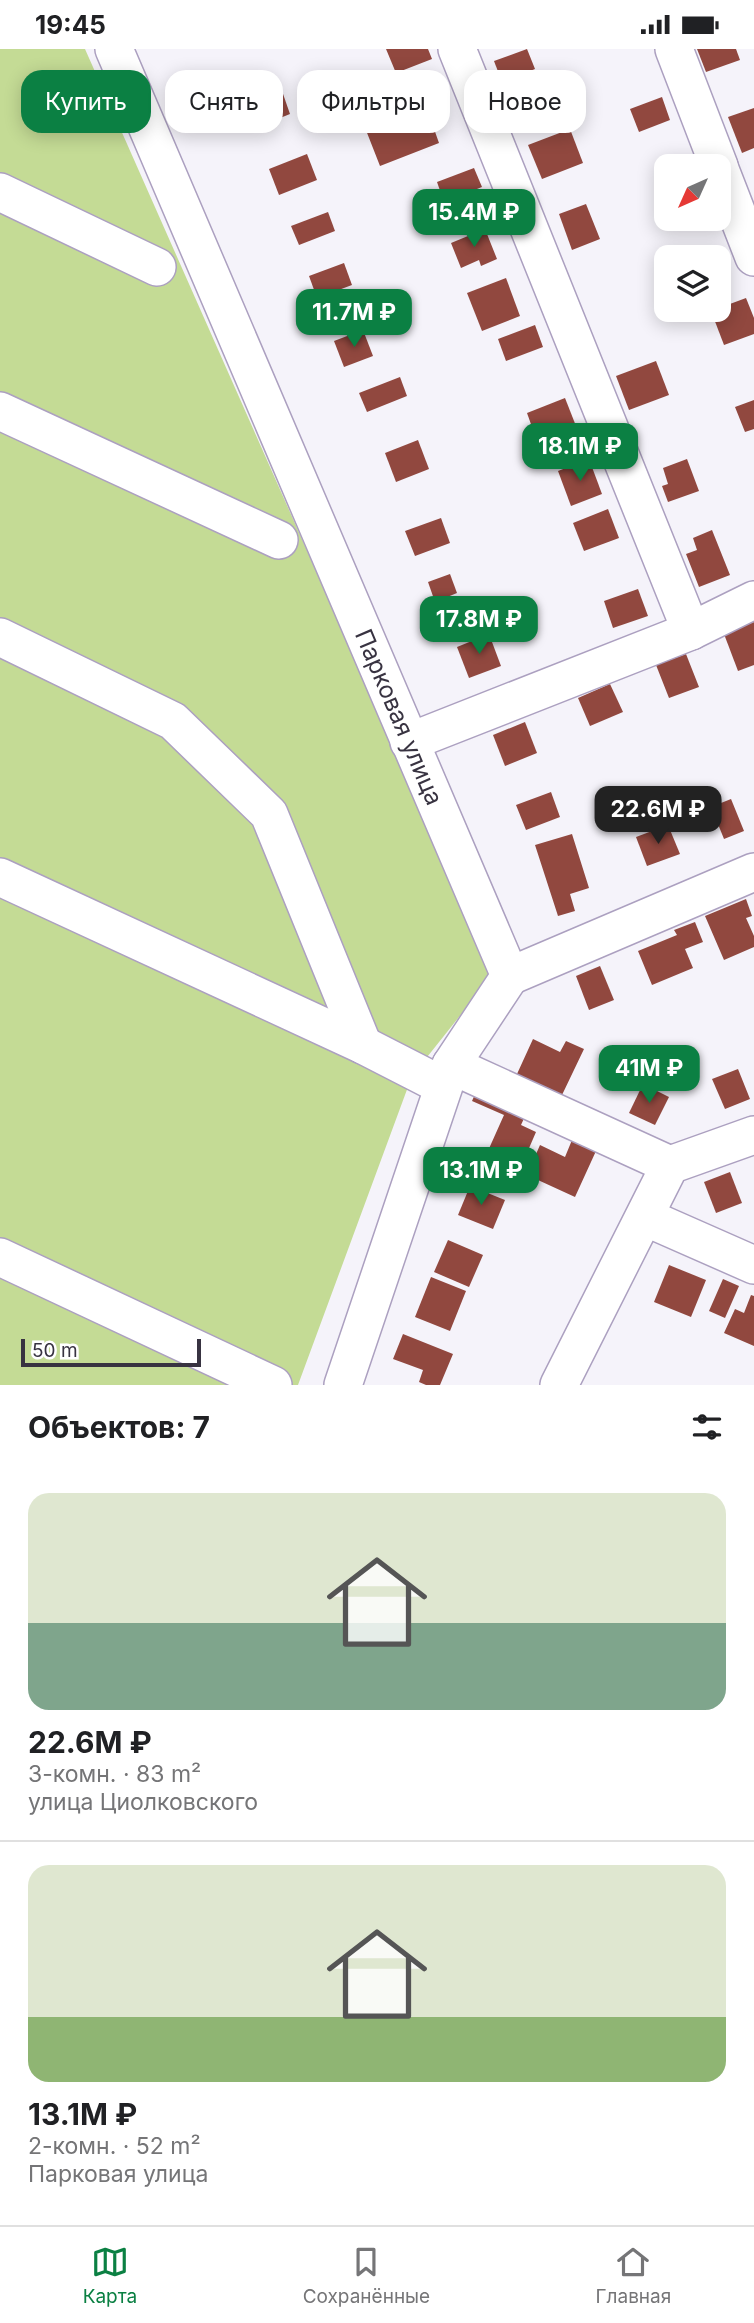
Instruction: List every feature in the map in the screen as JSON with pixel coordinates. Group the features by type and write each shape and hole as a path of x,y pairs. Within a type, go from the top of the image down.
{"street":[{"name":"Парковая улица","path":"114,49 510,976"},
{"path":"457,49 691,631"},
{"path":"674,49 714,154"},
{"path":"0,192 157,267"},
{"path":"732,200 754,257"},
{"path":"0,411 279,540"},
{"path":"409,742 691,631 754,600"},
{"path":"0,637 173,721 269,814 363,1045"},
{"path":"343,1385 447,1075 510,976 754,872"},
{"path":"0,877 363,1045 447,1075 670,1165 754,1135"},
{"path":"559,1385 670,1165"},
{"path":"645,1217 754,1265"},
{"path":"0,1257 273,1385"}],"green space":[{"path":"0,49 85,49 94,70 21,70 21,133 122,133 494,973 412,1076 298,1385 0,1385"}],"building":[{"path":"386,49 428,49 432,59 404,70 395,70"},
{"path":"527,49 535,69 497,70 494,61"},
{"path":"697,49 736,49 740,60 706,72"},
{"path":"283,94 290,114 283,117"},
{"path":"662,97 670,120 639,132 630,109"},
{"path":"754,108 754,148 742,153 728,117"},
{"path":"367,133 435,133 439,143 380,166"},
{"path":"560,133 572,133 583,163 542,179 528,145"},
{"path":"307,154 317,180 279,195 269,169"},
{"path":"474,168 482,187 444,202 437,182"},
{"path":"586,204 600,239 572,250 559,214"},
{"path":"328,212 335,231 299,245 291,226"},
{"path":"485,229 497,259 481,266 479,260 461,268 451,243"},
{"path":"344,263 352,285 317,298 309,276"},
{"path":"506,278 520,316 482,331 467,293"},
{"path":"746,298 754,318 754,334 724,345 715,322 731,322 731,304"},
{"path":"535,325 543,347 506,361 498,339"},
{"path":"363,330 373,356 344,367 334,341"},
{"path":"656,361 669,395 629,410 616,376"},
{"path":"400,377 407,396 367,412 359,393"},
{"path":"565,398 576,426 537,441 527,413"},
{"path":"754,400 754,429 745,432 735,407"},
{"path":"418,440 429,469 396,482 385,453"},
{"path":"589,459 602,494 571,506 558,471"},
{"path":"687,459 699,491 668,502 662,486 668,484 663,468"},
{"path":"608,509 619,538 584,551 573,523"},
{"path":"441,518 450,543 415,556 405,531"},
{"path":"712,530 730,575 699,587 686,554 697,550 693,538"},
{"path":"450,574 457,593 435,602 428,582"},
{"path":"638,589 648,616 613,628 604,601"},
{"path":"754,622 754,665 738,671 724,634"},
{"path":"489,634 501,666 469,678 457,647"},
{"path":"686,654 699,687 669,698 656,665"},
{"path":"610,684 623,712 590,726 578,698"},
{"path":"525,722 537,753 505,766 493,735"},
{"path":"551,792 560,817 526,830 516,805"},
{"path":"731,799 744,831 724,839 711,807"},
{"path":"668,825 680,854 647,866 636,837"},
{"path":"572,834 589,888 570,894 575,911 558,916 535,845"},
{"path":"746,899 752,916 746,918 754,936 754,947 724,960 705,916"},
{"path":"695,922 703,942 685,949 693,968 652,985 638,951 677,935 674,930"},
{"path":"600,966 614,1000 589,1010 576,976"},
{"path":"533,1039 560,1052 566,1041 584,1049 562,1095 517,1074"},
{"path":"738,1069 750,1099 725,1109 712,1079"},
{"path":"643,1084 669,1097 655,1125 629,1113"},
{"path":"476,1092 526,1114 521,1125 536,1132 517,1176 483,1162 504,1115 472,1101"},
{"path":"572,1140 596,1151 575,1197 527,1175 540,1145 565,1157"},
{"path":"730,1172 742,1203 716,1213 704,1182"},
{"path":"470,1186 505,1200 493,1229 458,1215"},
{"path":"448,1240 483,1255 469,1287 434,1272"},
{"path":"669,1265 706,1280 691,1317 654,1302"},
{"path":"431,1277 466,1291 450,1331 415,1317"},
{"path":"723,1279 739,1286 725,1318 709,1311"},
{"path":"751,1295 754,1296 754,1346 724,1333 735,1309 744,1313"},
{"path":"403,1334 453,1354 440,1385 419,1382 423,1370 393,1359"}]}
